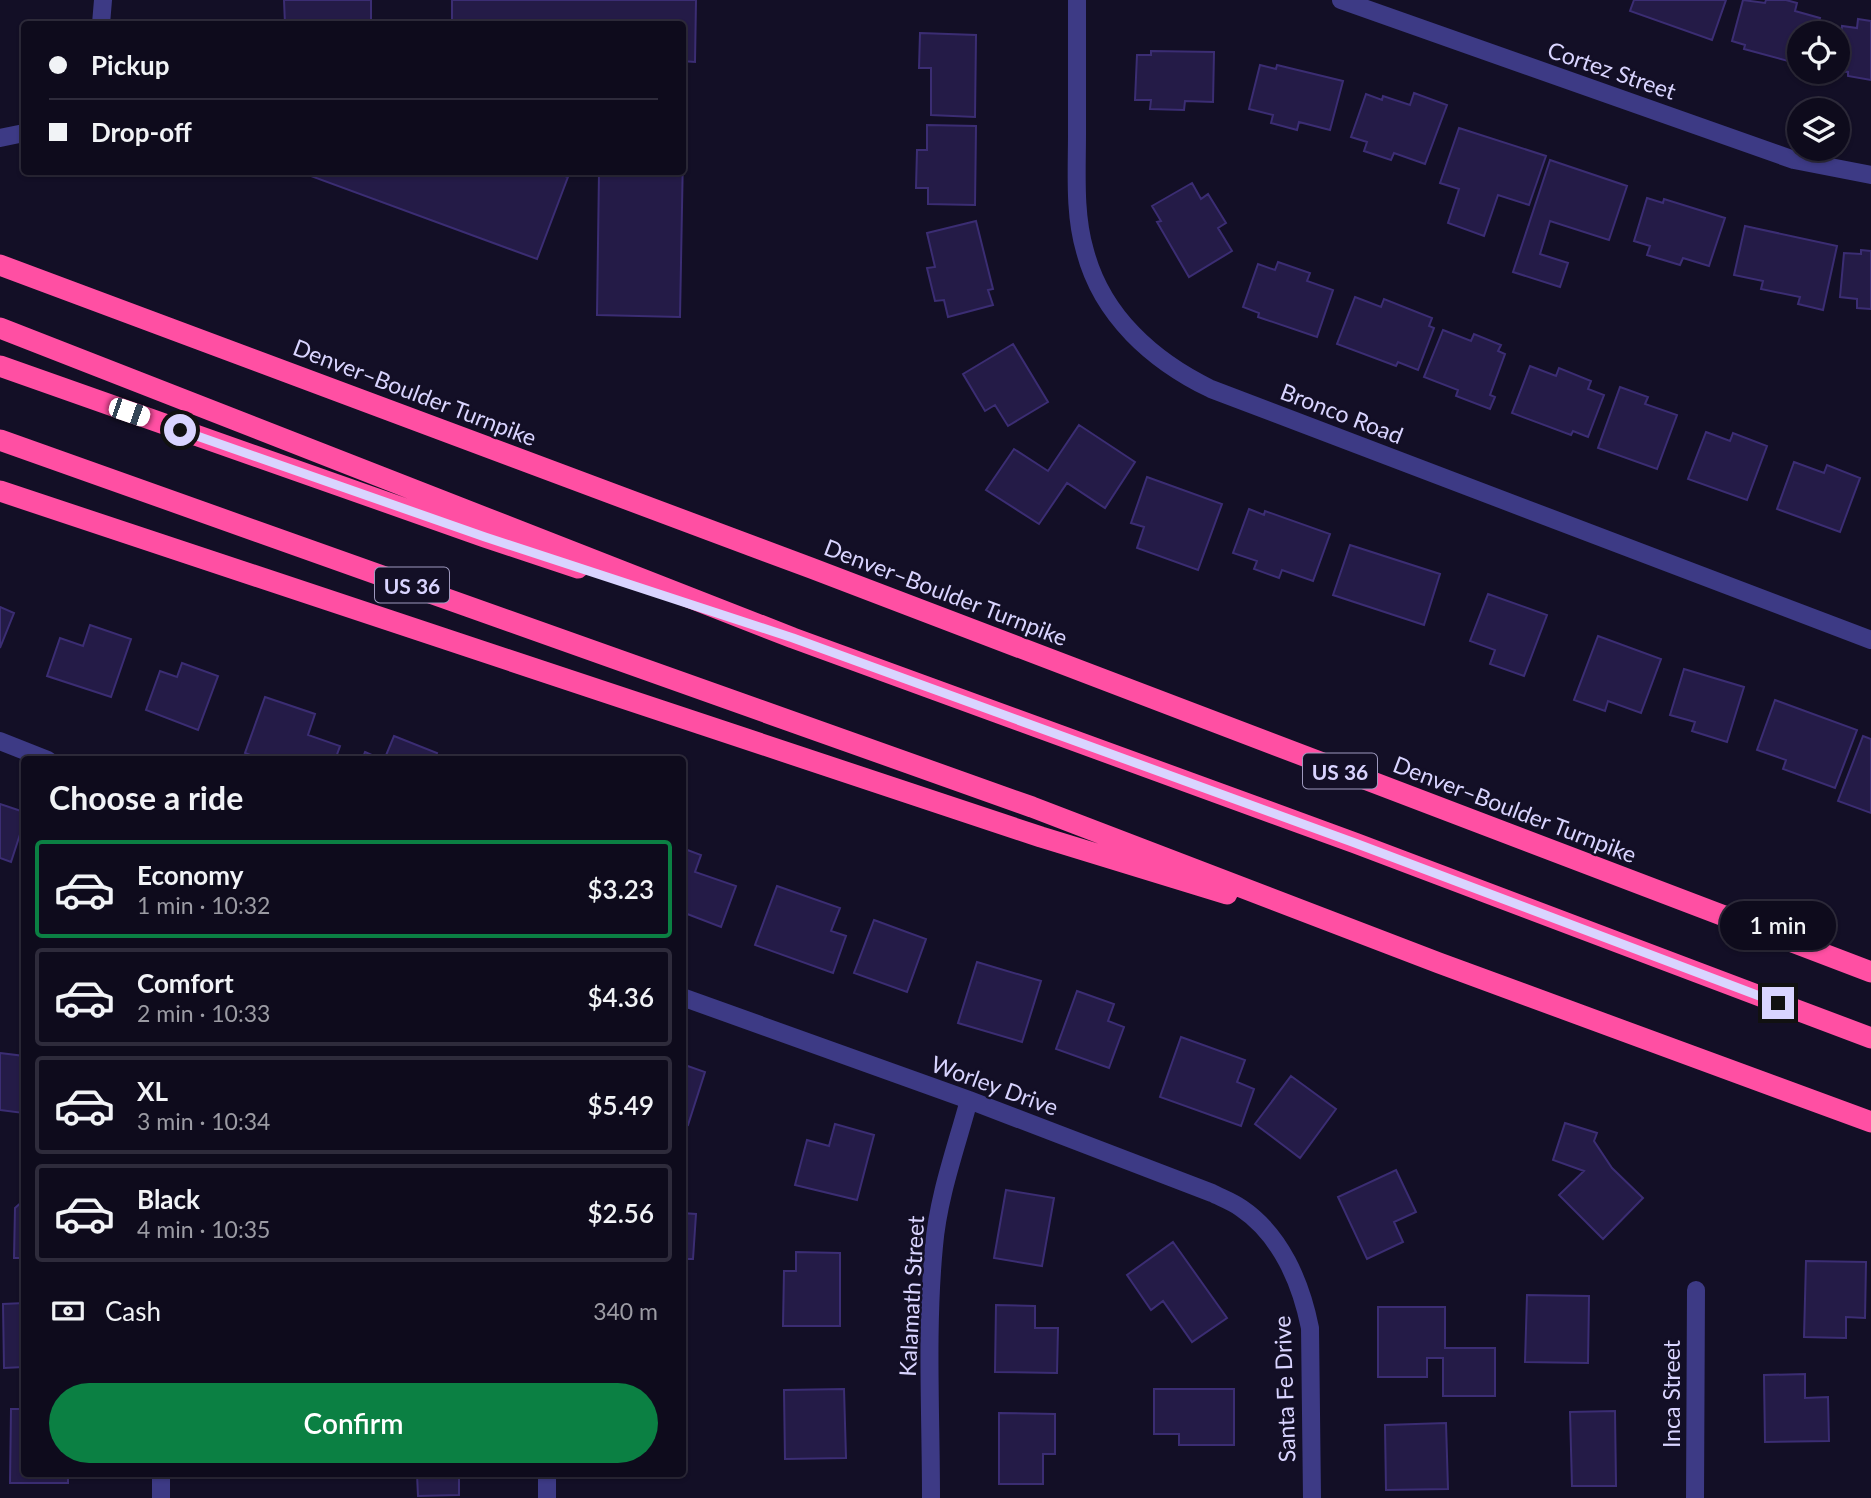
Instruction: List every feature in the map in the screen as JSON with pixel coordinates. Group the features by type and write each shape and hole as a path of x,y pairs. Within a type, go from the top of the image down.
{"highway":[{"name":"Denver–Boulder Turnpike","path":"0,265 811,568 1871,972"},
{"path":"0,328 793,638 1355,843 1871,1038"},
{"path":"0,366 485,537 793,638"},
{"name":"US 36","path":"0,440 928,769 1245,887 1439,963 1871,1122"},
{"path":"0,491 1041,837 1439,963"}],"street":[{"path":"101,21 103,0"},
{"name":"Bronco Road","path":"1077,0 1077,188 1084,250 1108,303 1142,345 1186,377 1211,389 1871,640"},
{"name":"Cortez Street","path":"1340,0 1794,160 1871,175"},
{"path":"0,138 21,134"},
{"path":"0,741 38,756"},
{"name":"Worley Drive","path":"686,998 969,1100 1212,1193 1241,1207 1275,1242"},
{"name":"Kalamath Street","path":"931,1498 930,1310 934,1245 938,1217 969,1100"},
{"name":"Santa Fe Drive","path":"1275,1242 1295,1276 1310,1328 1312,1498"},
{"name":"Inca Street","path":"1696,1290 1696,1498"},
{"path":"161,1477 161,1498"},
{"path":"547,1477 547,1498"}],"building":[{"path":"284,0 371,0 371,21 285,21"},
{"path":"452,0 696,0 695,62 686,61 686,21 452,21"},
{"path":"1634,0 1726,0 1712,40 1630,11"},
{"path":"1743,0 1765,3 1766,0 1786,0 1797,3 1795,11 1820,18 1819,21 1787,21 1787,61 1744,49 1745,45 1732,41"},
{"path":"1858,19 1871,21 1871,80 1850,76 1850,27 1857,28"},
{"path":"920,33 976,35 975,117 931,115 931,68 919,68"},
{"path":"1151,51 1214,52 1213,102 1185,101 1184,110 1150,109 1151,100 1135,100 1137,55 1151,55"},
{"path":"1260,65 1276,69 1277,65 1343,81 1330,130 1299,122 1297,130 1271,123 1273,115 1249,109"},
{"path":"1414,93 1447,105 1425,164 1394,153 1391,160 1364,151 1367,142 1351,137 1366,94 1382,100 1383,96 1410,105"},
{"path":"927,125 976,126 975,205 928,204 928,188 916,188 917,150 927,150"},
{"path":"1459,128 1546,156 1529,205 1498,195 1484,236 1448,223 1459,189 1440,183"},
{"path":"1550,160 1627,186 1609,240 1550,221 1540,254 1568,263 1560,287 1513,272"},
{"path":"308,175 568,177 537,259"},
{"path":"599,175 683,175 680,317 597,315"},
{"path":"1192,183 1201,199 1208,194 1226,223 1218,228 1232,251 1189,277 1157,222 1161,221 1152,206"},
{"path":"1647,198 1663,203 1664,199 1725,218 1709,266 1683,258 1680,265 1647,255 1650,246 1634,241"},
{"path":"976,221 993,289 988,290 993,305 948,317 944,300 935,301 927,268 935,267 927,233"},
{"path":"1745,226 1837,246 1823,310 1798,304 1800,297 1761,289 1763,281 1734,275"},
{"path":"1861,250 1871,251 1871,309 1857,308 1857,299 1840,297 1844,253 1861,254"},
{"path":"1278,262 1310,273 1307,281 1333,290 1317,337 1258,317 1259,313 1243,307 1258,264 1275,270"},
{"path":"1355,297 1381,307 1384,299 1432,318 1429,326 1434,328 1418,370 1398,362 1396,366 1337,344"},
{"path":"1443,330 1471,341 1474,334 1501,345 1498,351 1505,354 1490,395 1495,397 1490,409 1456,396 1458,390 1424,377"},
{"path":"1013,344 1048,402 1008,426 995,405 985,411 963,374"},
{"path":"1530,366 1556,376 1559,368 1591,381 1588,389 1604,395 1588,437 1573,431 1571,435 1512,413"},
{"path":"1620,387 1648,397 1645,404 1677,415 1657,469 1598,448"},
{"path":"1079,425 1135,462 1105,508 1067,483 1039,524 986,490 1014,449 1048,471"},
{"path":"1706,432 1730,441 1733,433 1767,446 1747,500 1688,479"},
{"path":"1794,462 1824,473 1827,465 1860,478 1840,532 1777,509"},
{"path":"1147,477 1222,504 1198,570 1137,548 1144,527 1131,523"},
{"path":"1249,509 1264,515 1265,511 1330,534 1313,581 1282,570 1279,578 1254,569 1257,561 1233,553"},
{"path":"1350,545 1440,574 1424,625 1333,595"},
{"path":"1488,594 1547,615 1524,676 1490,664 1495,650 1470,641"},
{"path":"0,607 14,613 0,648"},
{"path":"90,625 131,639 111,697 47,676 60,638 83,646"},
{"path":"1598,636 1661,659 1641,713 1608,701 1605,711 1574,700"},
{"path":"182,663 218,676 198,730 146,710 160,671 177,677"},
{"path":"1684,669 1744,687 1727,742 1692,731 1695,722 1670,715"},
{"path":"265,697 315,714 308,735 340,746 336,756 253,756 245,753"},
{"path":"1775,700 1857,730 1835,788 1783,769 1786,760 1757,750"},
{"path":"394,736 437,753 436,756 386,756"},
{"path":"1863,736 1871,739 1871,813 1838,801"},
{"path":"0,804 21,811 21,831 11,862 0,858"},
{"path":"686,849 701,855 695,872 736,886 721,927 686,914"},
{"path":"777,886 840,908 831,931 846,936 833,973 755,945"},
{"path":"874,920 926,939 907,992 854,973"},
{"path":"977,962 1041,981 1022,1042 958,1023"},
{"path":"1077,991 1114,1004 1108,1021 1124,1027 1109,1068 1056,1049"},
{"path":"1181,1037 1245,1060 1237,1082 1254,1089 1241,1126 1160,1097"},
{"path":"0,1053 21,1056 21,1113 0,1110"},
{"path":"686,1065 705,1072 688,1125 686,1124"},
{"path":"1291,1076 1336,1109 1300,1158 1255,1124"},
{"path":"1565,1123 1597,1133 1594,1141 1612,1168 1643,1198 1603,1239 1559,1195 1584,1171 1553,1160"},
{"path":"835,1124 874,1135 857,1200 795,1185 807,1140 829,1146"},
{"path":"1396,1170 1416,1212 1394,1222 1403,1242 1367,1259 1338,1197"},
{"path":"1006,1190 1054,1198 1042,1266 994,1258"},
{"path":"21,1203 21,1258 14,1258 15,1208"},
{"path":"686,1213 696,1214 693,1259 686,1259"},
{"path":"1173,1242 1227,1318 1192,1342 1163,1301 1151,1310 1127,1275"},
{"path":"796,1252 840,1253 840,1326 783,1326 784,1271 796,1271"},
{"path":"1806,1261 1866,1262 1865,1318 1846,1317 1846,1338 1804,1337"},
{"path":"1527,1295 1589,1296 1588,1363 1525,1362"},
{"path":"21,1303 21,1367 4,1368 3,1304"},
{"path":"996,1305 1035,1306 1035,1328 1058,1328 1057,1373 995,1372"},
{"path":"1378,1307 1445,1307 1445,1348 1495,1348 1495,1396 1443,1396 1443,1358 1427,1358 1427,1377 1378,1377"},
{"path":"1805,1374 1805,1398 1828,1397 1829,1441 1765,1442 1764,1375"},
{"path":"844,1389 846,1458 785,1459 784,1390"},
{"path":"1154,1389 1234,1389 1234,1445 1179,1445 1179,1434 1154,1434"},
{"path":"11,1409 21,1409 21,1477 68,1477 68,1483 10,1483"},
{"path":"1615,1411 1616,1486 1572,1486 1570,1412"},
{"path":"999,1413 1055,1414 1055,1454 1043,1454 1043,1484 999,1484"},
{"path":"1446,1423 1448,1489 1386,1490 1385,1425"},
{"path":"417,1477 459,1477 459,1495 418,1496"}],"route":[{"path":"180,430 485,537 793,638 1355,843 1778,1003"}]}
